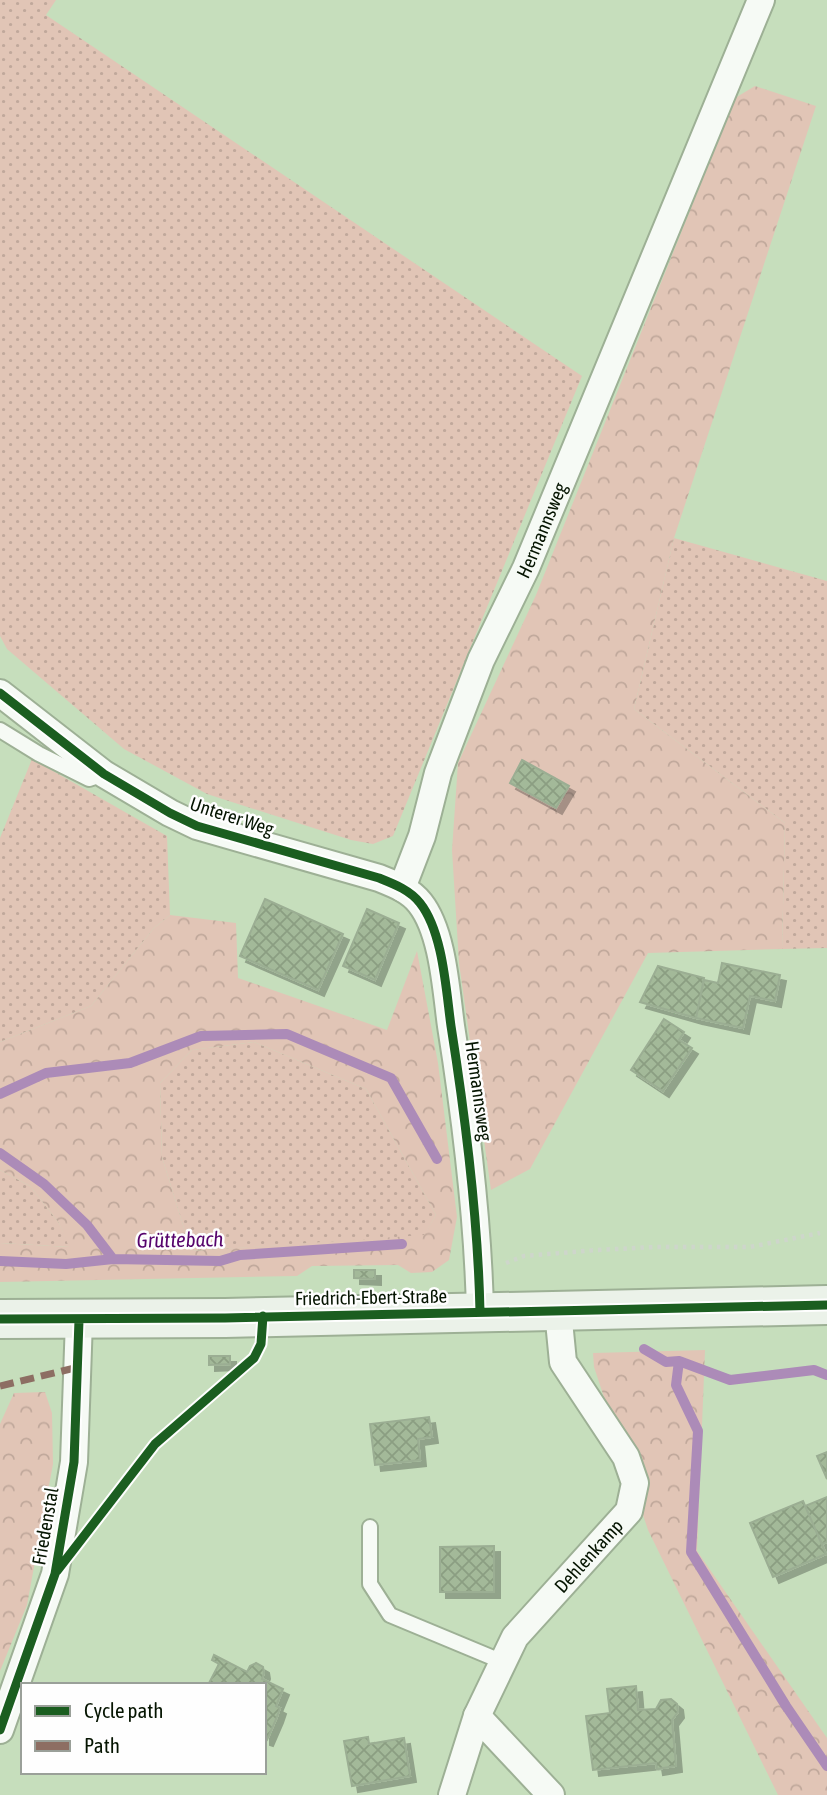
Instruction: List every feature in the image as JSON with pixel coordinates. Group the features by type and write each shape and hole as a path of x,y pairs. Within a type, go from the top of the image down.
{"main road":[{"name":"Friedrich-Ebert-Straße","path":"0,1319 79,1320 480,1294 558,1311 827,1305"}],"street":[{"name":"Hermannsweg","path":"480,1294 478,1228 468,1137 443,974 433,927 420,903 402,888 422,836 438,773 481,660 526,568 761,0"},
{"name":"Unterer Weg","path":"0,693 104,774 170,813 197,826 379,878 402,888"},
{"name":"Dehlenkamp","path":"452,1795 477,1716 515,1637 629,1511 635,1483 626,1457 563,1362 558,1311"},
{"name":"Friedenstal","path":"0,1730 55,1574 74,1462 79,1320"},
{"path":"477,1716 551,1795"}],"lane":[{"path":"0,730 39,754 89,779 104,774"},
{"path":"370,1527 370,1584 390,1615 503,1662"}],"path":[{"path":"480,1294 524,1256 655,1247 750,1248 820,1233"}],"green space":[{"path":"0,0 56,0 46,15 582,376 393,836 373,844 351,840 207,794 124,749 7,649 0,636"},
{"path":"755,86 816,106 674,538 634,709 785,823 782,949 648,953 530,1169 491,1190 459,963 452,850 458,763 536,595 735,98"},
{"path":"674,538 827,581 827,948 782,949 785,823 634,709"},
{"path":"32,759 167,836 170,915 154,928 91,1006 0,1042 0,838"},
{"path":"170,915 236,923 238,978 387,1030 417,951 438,1063 457,1217 449,1260 432,1272 411,1273 398,1265 312,1266 297,1276 0,1282 0,1243 69,1247 59,1223 30,1186 0,1170 0,1042 91,1006 154,928","holes":["254,1042 366,1089 436,1215 424,1235 191,1251 162,1157 160,1083 192,1050"]},
{"path":"254,1042 366,1089 436,1215 424,1236 191,1251 162,1157 160,1083 192,1050"},
{"path":"0,1170 30,1186 59,1223 70,1247 0,1243"},
{"path":"705,1350 697,1551 827,1738 827,1795 778,1795 648,1530 594,1367 593,1353"},
{"path":"45,1392 52,1413 53,1464 27,1605 0,1671 0,1424 14,1393"}],"building":[{"path":"522,760 569,786 556,808 510,783"},
{"path":"265,899 343,934 318,990 240,956"},
{"path":"367,909 399,923 375,980 343,966"},
{"path":"722,963 780,975 775,1001 750,996 743,1028 696,1018 704,980 718,983"},
{"path":"658,966 704,978 696,1018 640,1002"},
{"path":"664,1019 684,1032 679,1040 692,1048 663,1091 631,1070"},
{"path":"354,1270 375,1270 375,1279 354,1278"},
{"path":"209,1356 230,1356 230,1364 209,1365"},
{"path":"429,1417 432,1437 418,1439 420,1460 375,1465 370,1424"},
{"path":"827,1452 827,1479 817,1456"},
{"path":"827,1497 827,1542 822,1544 805,1506"},
{"path":"803,1501 826,1554 773,1577 750,1523"},
{"path":"494,1546 494,1592 440,1592 440,1547"},
{"path":"214,1655 247,1672 250,1666 256,1663 263,1667 262,1679 283,1689 276,1706 280,1708 267,1740 266,1683 209,1683 219,1664 212,1660"},
{"path":"636,1686 638,1710 656,1709 661,1700 671,1699 677,1704 678,1712 672,1720 676,1766 657,1769 656,1763 593,1770 586,1716 610,1713 607,1689"},
{"path":"368,1737 369,1744 404,1738 410,1776 352,1786 344,1741"}],"waterway":[{"path":"0,1094 46,1073 130,1063 201,1036 287,1034 391,1078 437,1159"},
{"name":"Grüttebach","path":"0,1153 44,1184 87,1225 113,1259 220,1261 240,1255 402,1244"},
{"path":"0,1261 66,1264 113,1259"},
{"name":"Grüttebach","path":"644,1349 666,1362 679,1361 730,1380 814,1370 827,1375"},
{"path":"679,1361 676,1385 698,1431 691,1552 786,1706 827,1766"}],"marked path":[{"path":"0,1386 79,1367"}],"cycle path":[{"path":"0,693 104,774 170,813 197,826 379,878 407,891 420,903 434,929 445,979 470,1169 480,1312"},
{"path":"0,1319 225,1318 827,1305"},
{"path":"57,1571 155,1444 254,1358 261,1344 263,1316"},
{"path":"0,1730 55,1574 74,1462 79,1320"}]}
